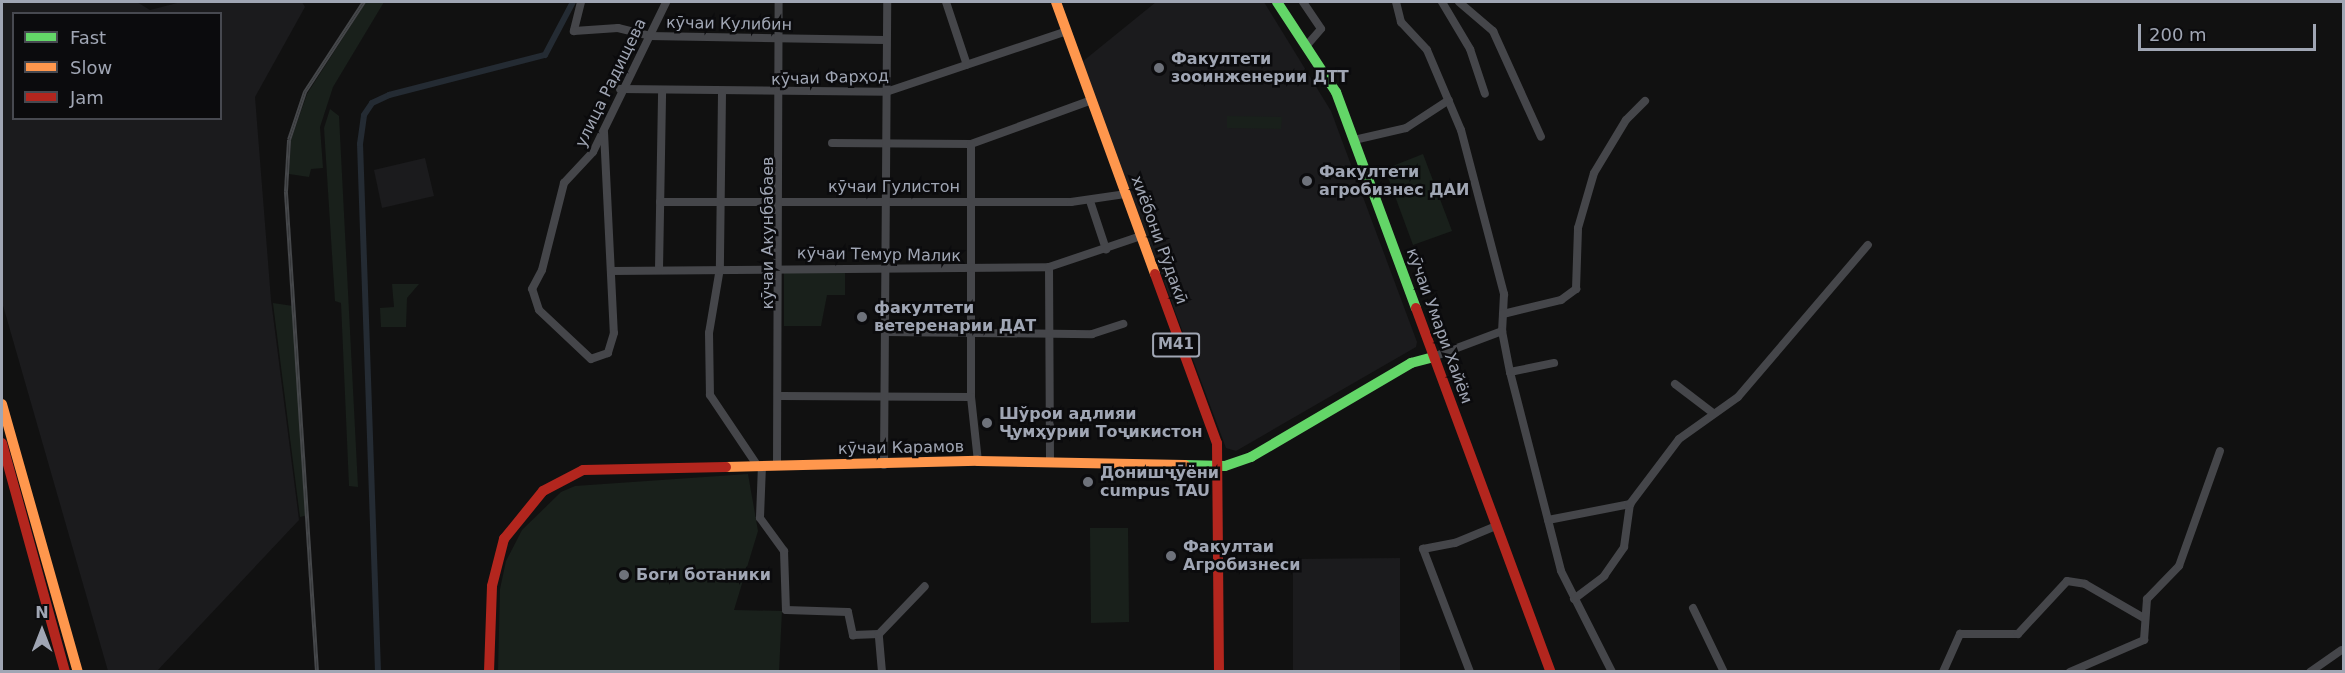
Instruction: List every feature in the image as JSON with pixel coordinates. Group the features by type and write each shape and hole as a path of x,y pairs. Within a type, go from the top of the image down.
{"main road":[{"name":"M41","path":"1050,2 1064,32 1139,237 1216,466 1215,631 1211,672"},
{"path":"1056,2 1064,32"},
{"name":"кӯчаи Умари Хайём","path":"1277,2 1336,92 1551,672"},
{"name":"кӯчаи Карамов","path":"489,672 492,586 504,539 543,491 568,476 600,467 777,464 884,465 978,461 1216,466 1251,457 1411,363 1433,357"},
{"path":"2,404 78,672"},
{"path":"2,443 65,672"},
{"path":"1215,631 1219,672"}],"street":[{"name":"кӯчаи Кулибин","path":"581,2 574,31 618,28 649,36 885,40"},
{"name":"улица Радищева","path":"611,271 614,342 608,352 591,359 531,296 564,183 585,166 604,132 620,89 666,2"},
{"name":"кӯчаи Акунбабаев","path":"777,464 781,396 779,2"},
{"path":"884,465 887,2"},
{"path":"945,2 967,65"},
{"path":"1303,2 1320,28 1306,46"},
{"path":"1396,2 1401,22 1427,50 1449,100 1483,200 1504,294 1502,331 1510,372 1548,520 1574,599 1612,672"},
{"path":"1442,2 1470,49 1485,94"},
{"path":"1459,2 1493,31 1541,137"},
{"name":"кӯчаи Фарҳод","path":"620,89 662,93 886,92 1064,32"},
{"path":"659,269 662,93"},
{"path":"722,93 720,268 709,333 710,395 759,465 760,518 784,551 786,610 849,612 853,635 879,634 925,586"},
{"path":"1354,140 1406,129 1449,100"},
{"path":"832,142 886,145 971,144 1089,101"},
{"path":"1503,314 1561,300 1576,289 1578,228 1594,173 1626,120 1645,101"},
{"path":"604,132 611,271"},
{"path":"971,144 971,397 978,461"},
{"name":"кӯчаи Гулистон","path":"660,202 887,199 1090,201 1123,195"},
{"path":"1090,201 1106,249"},
{"name":"кӯчаи Темур Малик","path":"611,271 781,266 970,270 1049,267 1139,237"},
{"path":"1574,599 1604,576 1624,547 1630,504 1679,439 1738,397 1868,244"},
{"path":"1049,267 1050,463"},
{"path":"886,332 1092,334 1123,324"},
{"path":"1433,357 1502,331"},
{"path":"1510,372 1554,363"},
{"path":"1675,384 1713,413"},
{"path":"781,396 971,397"},
{"path":"2070,672 2145,638 2144,618 2147,599 2179,566 2220,451"},
{"path":"1548,520 1630,504"},
{"path":"1470,672 1423,549 1496,526"},
{"path":"1943,672 1960,634 2018,634 2067,582 2085,584 2144,618"},
{"path":"1694,608 1724,672"},
{"path":"879,634 882,672"},
{"path":"2310,672 2341,650"}],"shaded area":[{"path":"2,2 137,2 150,10 181,2 302,2 305,7 255,97 271,300 299,520 157,671 108,671 2,302"},
{"path":"366,2 384,2 333,87 320,127 323,168 311,169 309,177 289,174 291,140 307,94"},
{"path":"1156,2 1264,2 1331,111 1417,342 1416,347 1236,451 1226,448 1082,62"},
{"path":"330,109 339,116 358,487 349,486 341,303 335,301 324,128"},
{"path":"1227,116 1282,117 1281,129 1227,128"},
{"path":"1423,154 1452,231 1413,245 1385,169"},
{"path":"425,158 434,196 382,208 374,170"},
{"path":"845,267 845,295 827,295 821,326 784,326 784,268"},
{"path":"392,284 419,284 407,298 406,327 381,327 380,308 394,307"},
{"path":"273,303 293,306 308,515 300,517"},
{"name":"Боги ботаники","path":"748,474 758,531 734,610 782,611 779,671 498,671 500,589 506,561 522,530 561,492 575,486"},
{"path":"1090,528 1128,528 1129,622 1091,623"},
{"path":"1400,558 1400,671 1293,671 1293,559"}],"waterway":[{"path":"378,672 360,144 364,115 372,103 389,95 545,55 573,2"}],"railway":[{"path":"317,672 286,191 289,140 305,92 364,2"}],"traffic: fast":[{"path":"1277,2 1336,92 1416,308"},
{"path":"1185,465 1225,466 1251,457 1411,363 1433,357"}],"traffic: slow":[{"path":"1056,2 1155,274"},
{"path":"2,404 78,672"},
{"path":"726,467 978,461 1185,465"}],"traffic: jam":[{"path":"1155,274 1217,443 1219,672"},
{"path":"1416,308 1551,672"},
{"path":"2,443 65,672"},
{"path":"489,672 492,586 504,539 543,491 583,470 726,467"}],"place":[{"name":"Факултети зооинженерии ДТТ","path":"1159,68"},
{"name":"Факултети агробизнес ДАИ","path":"1307,181"},
{"name":"факултети ветеренарии ДАТ","path":"862,317"},
{"name":"Шўрои адлияи Ҷумҳурии Тоҷикистон","path":"987,423"},
{"name":"Донишҷӯёни cumpus TAU","path":"1088,482"},
{"name":"Факултаи Агробизнеси","path":"1171,556"},
{"name":"Боги ботаники","path":"624,575"}]}
